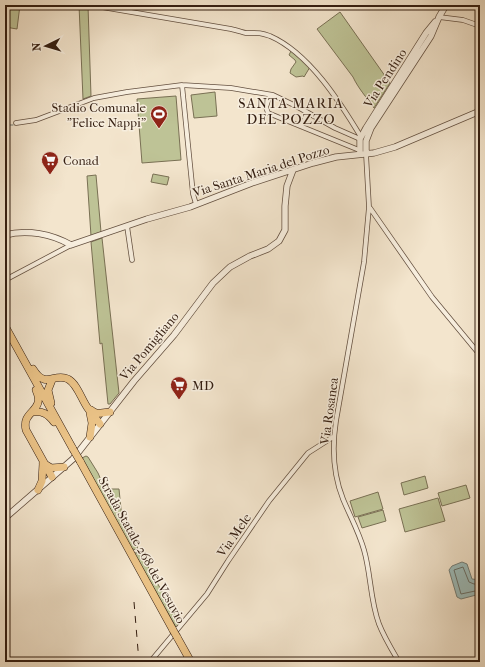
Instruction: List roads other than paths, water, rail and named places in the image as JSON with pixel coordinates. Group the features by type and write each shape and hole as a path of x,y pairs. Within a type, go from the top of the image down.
{"highway":[{"path":"7,329 68,440"},
{"path":"19,352 40,378 45,380 64,378 74,383 88,408 100,424"},
{"path":"26,364 39,397 38,405 28,416 25,425 26,430 52,477"},
{"path":"52,380 49,386 48,394 59,424"},
{"path":"88,408 99,414 110,412"},
{"path":"88,408 92,423 90,437"},
{"path":"33,412 42,412 50,416 68,440"},
{"name":"Strada Statale 268 del Vesuvio","path":"68,440 191,662"},
{"path":"43,463 51,468 64,467"},
{"path":"38,490 42,481 43,463"}],"street":[{"path":"90,5 232,29 246,33 254,31 271,37 292,49 313,68 350,118 360,138"},
{"name":"Via Pendino","path":"362,152 360,138 446,5"},
{"path":"439,17 464,20 480,26"},
{"name":"Via Pendino","path":"362,152 371,128 431,36 439,17"},
{"path":"16,123 36,120 94,98 127,92 182,86 231,88 270,94 335,128 360,138"},
{"path":"182,86 193,194 196,204"},
{"path":"270,94 266,107 268,113 362,152"},
{"name":"Via Santa Maria del Pozzo","path":"72,245 196,204 282,173 336,157 362,152 374,153 395,147 480,111"},
{"path":"301,126 308,113"},
{"name":"Via Rosanea","path":"362,152 369,207 364,262 333,437 333,452 335,468 343,498 364,549 371,594 379,625 399,662"},
{"name":"Via Pomigliano","path":"5,518 80,452 100,424 152,359 174,335 213,283 230,267 250,256 268,249 279,241 285,230 287,186 293,170"},
{"name":"Via Pomigliano","path":"282,173 287,186"},
{"path":"369,207 432,296 480,354"},
{"path":"127,226 132,260"},
{"path":"5,235 27,232 37,233 62,240 72,245"},
{"path":"5,280 72,245"},
{"name":"Via Mele","path":"152,661 207,594 269,501 308,453 333,437"}],"water":[{"path":"462,562 467,564 472,579 480,580 480,594 461,599 457,597 449,570 452,566"}],"waterway":[{"path":"5,125 13,125"}],"railway":[{"path":"134,602 139,662"}],"place":[{"name":"Stadio Comunale \"Felice Nappi\"","path":"159,129"},
{"name":"Conad","path":"50,175"},
{"name":"MD","path":"179,400"}],"district":[{"name":"SANTA MARIA DEL POZZO","path":"291,112"}]}
